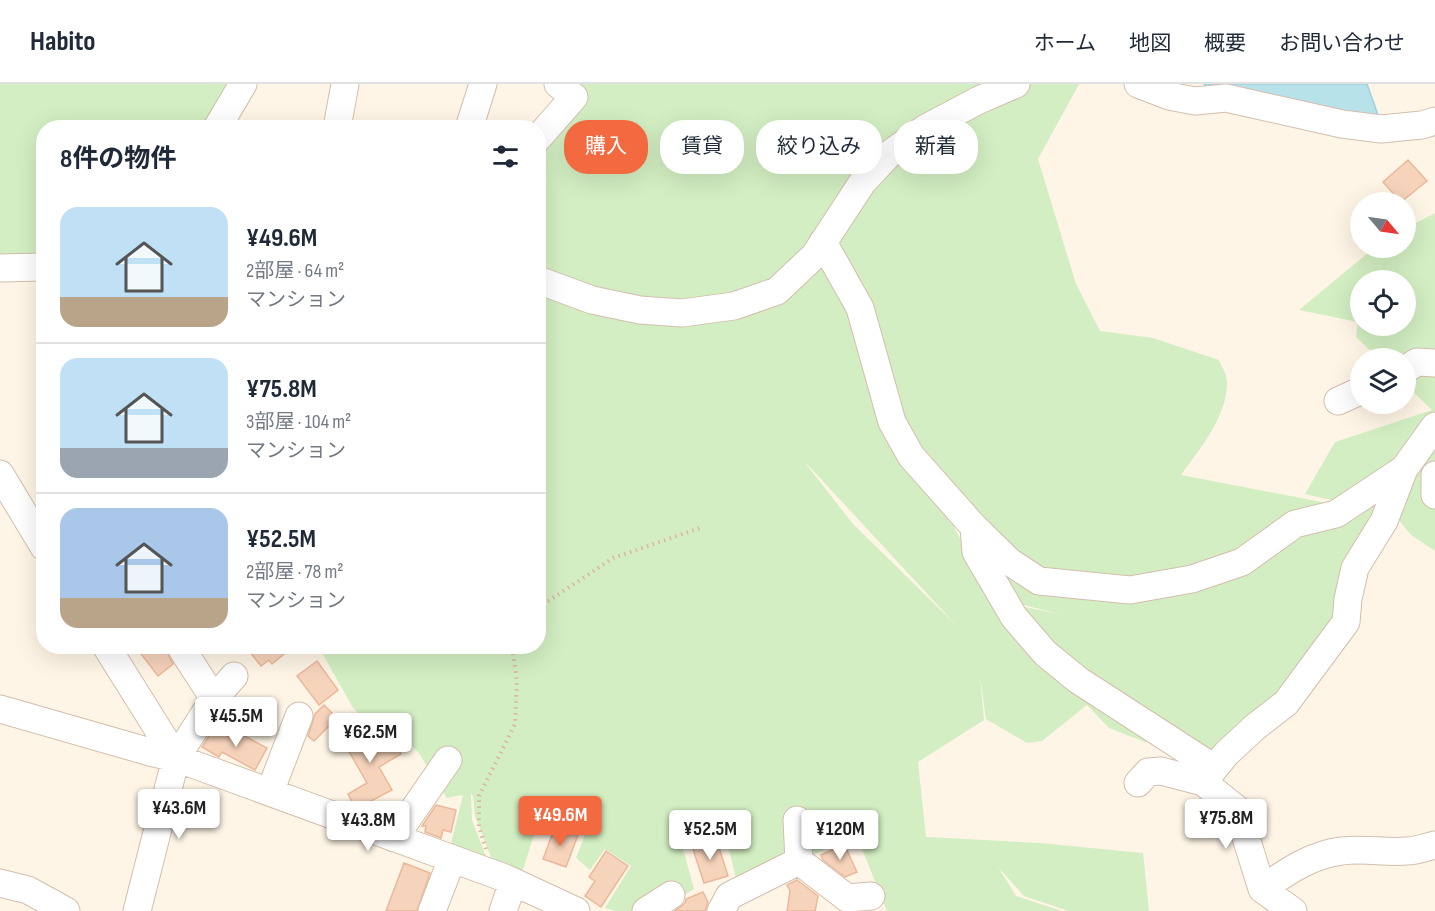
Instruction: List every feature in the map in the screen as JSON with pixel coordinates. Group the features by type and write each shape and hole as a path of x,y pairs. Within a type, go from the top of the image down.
{"street":[{"path":"222,120 243,84"},
{"path":"338,120 345,84"},
{"path":"472,120 483,84"},
{"path":"546,129 574,98 558,84"},
{"path":"546,283 602,302 640,310 682,313 734,306 777,291 815,255 862,183 888,155 926,128 979,100 1016,84"},
{"path":"1138,84 1169,96 1195,101 1226,98 1342,124 1381,129 1422,125 1435,121"},
{"path":"823,242 860,308 892,422 911,456 974,527 1010,562 1039,581 1070,586 1130,590 1192,579 1242,562 1295,524 1336,514 1404,470"},
{"path":"0,268 36,267"},
{"path":"1416,363 1435,363"},
{"path":"1209,775 1255,727 1286,704 1346,622 1348,599 1355,568 1384,521 1404,470 1435,426"},
{"path":"0,474 36,534"},
{"path":"1435,475 1435,495"},
{"path":"974,527 976,552 1014,617 1045,653 1078,680 1209,775 1237,809 1262,889 1293,911"},
{"path":"111,654 176,758"},
{"path":"185,654 214,699"},
{"path":"137,911 176,758 214,699 234,675"},
{"path":"0,709 176,758 504,878 576,911"},
{"path":"270,792 299,716"},
{"path":"394,838 448,760"},
{"path":"1138,783 1148,771 1209,775"},
{"path":"796,820 800,861 847,898 871,896"},
{"path":"1262,889 1307,862 1339,851 1408,852 1435,845"},
{"path":"432,911 452,859"},
{"path":"721,911 729,896 800,861"},
{"path":"503,911 504,878"},
{"path":"0,883 28,890 66,911"},
{"path":"646,911 671,895"}],"path":[{"path":"546,603 613,558 703,527"},
{"path":"504,878 479,827 479,796 515,724 517,681 514,654"}],"green space":[{"path":"0,84 240,84 217,120 36,120 36,266 0,264"},
{"path":"570,84 1079,84 1038,159 1076,284 1100,331 1153,338 1219,360 1226,377 1226,394 1218,419 1181,475 1332,504 1238,555 1187,575 1120,592 1027,567 997,540 968,507 901,422 875,318 823,242 777,291 640,310 641,306 597,301 654,321 720,319 780,298 821,265 844,304 889,435 951,521 977,572 1023,628 1025,607 1063,615 1012,602 984,553 984,544 1039,581 1078,587 1128,602 1157,596 1212,577 1353,505 1305,494 1335,442 1432,410 1416,395 1416,348 1368,348 1356,337 1416,336 1416,270 1350,270 1350,320 1299,310 1362,258 1416,258 1416,223 1435,213 1435,551 1411,535 1393,513 1371,508 1387,514 1355,568 1346,622 1294,693 1242,739 1214,768 1167,738 1145,742 1109,728 1087,705 1042,741 1027,743 986,719 980,675 984,720 918,762 926,837 1040,843 1143,853 1149,911 1069,911 1024,896 998,867 1016,896 1062,911 887,911 856,834 739,891 725,833 732,829 682,845 694,889 658,911 616,911 605,908 631,866 605,849 590,870 576,858 588,827 548,811 536,828 522,873 496,870 475,816 471,794 472,820 489,864 449,851 463,795 447,798 419,753 392,728 377,732 353,708 323,654 546,654 546,282 585,296 546,277 546,137 584,95","holes":["807,464 957,626 853,524"]}],"water":[{"path":"1204,84 1367,84 1378,115 1370,120 1209,92"}],"building":[{"path":"1408,160 1427,181 1413,192 1392,192 1383,182"},
{"path":"141,654 168,654 173,664 158,676"},
{"path":"251,654 284,654 272,664 269,660 261,666"},
{"path":"317,661 338,690 319,705 297,676"},
{"path":"324,705 337,718 314,741 308,736 315,714"},
{"path":"367,724 378,743 391,736 401,754 379,767 392,790 358,808 354,806 348,794 367,783 342,739"},
{"path":"215,727 235,741 239,733 267,748 255,770 222,752 219,757 202,747"},
{"path":"436,805 456,810 451,832 443,830 441,838 425,832 426,826 422,826"},
{"path":"555,827 578,835 566,867 543,859"},
{"path":"716,838 728,876 704,883 692,846"},
{"path":"844,844 857,872 845,877 823,860 821,855"},
{"path":"606,851 628,866 601,907 585,896 595,881 589,877"},
{"path":"404,863 430,873 417,911 386,911"},
{"path":"797,880 818,896 815,911 787,911 790,891 787,885"},
{"path":"703,892 708,902 705,911 675,911 685,903 686,899"}]}
